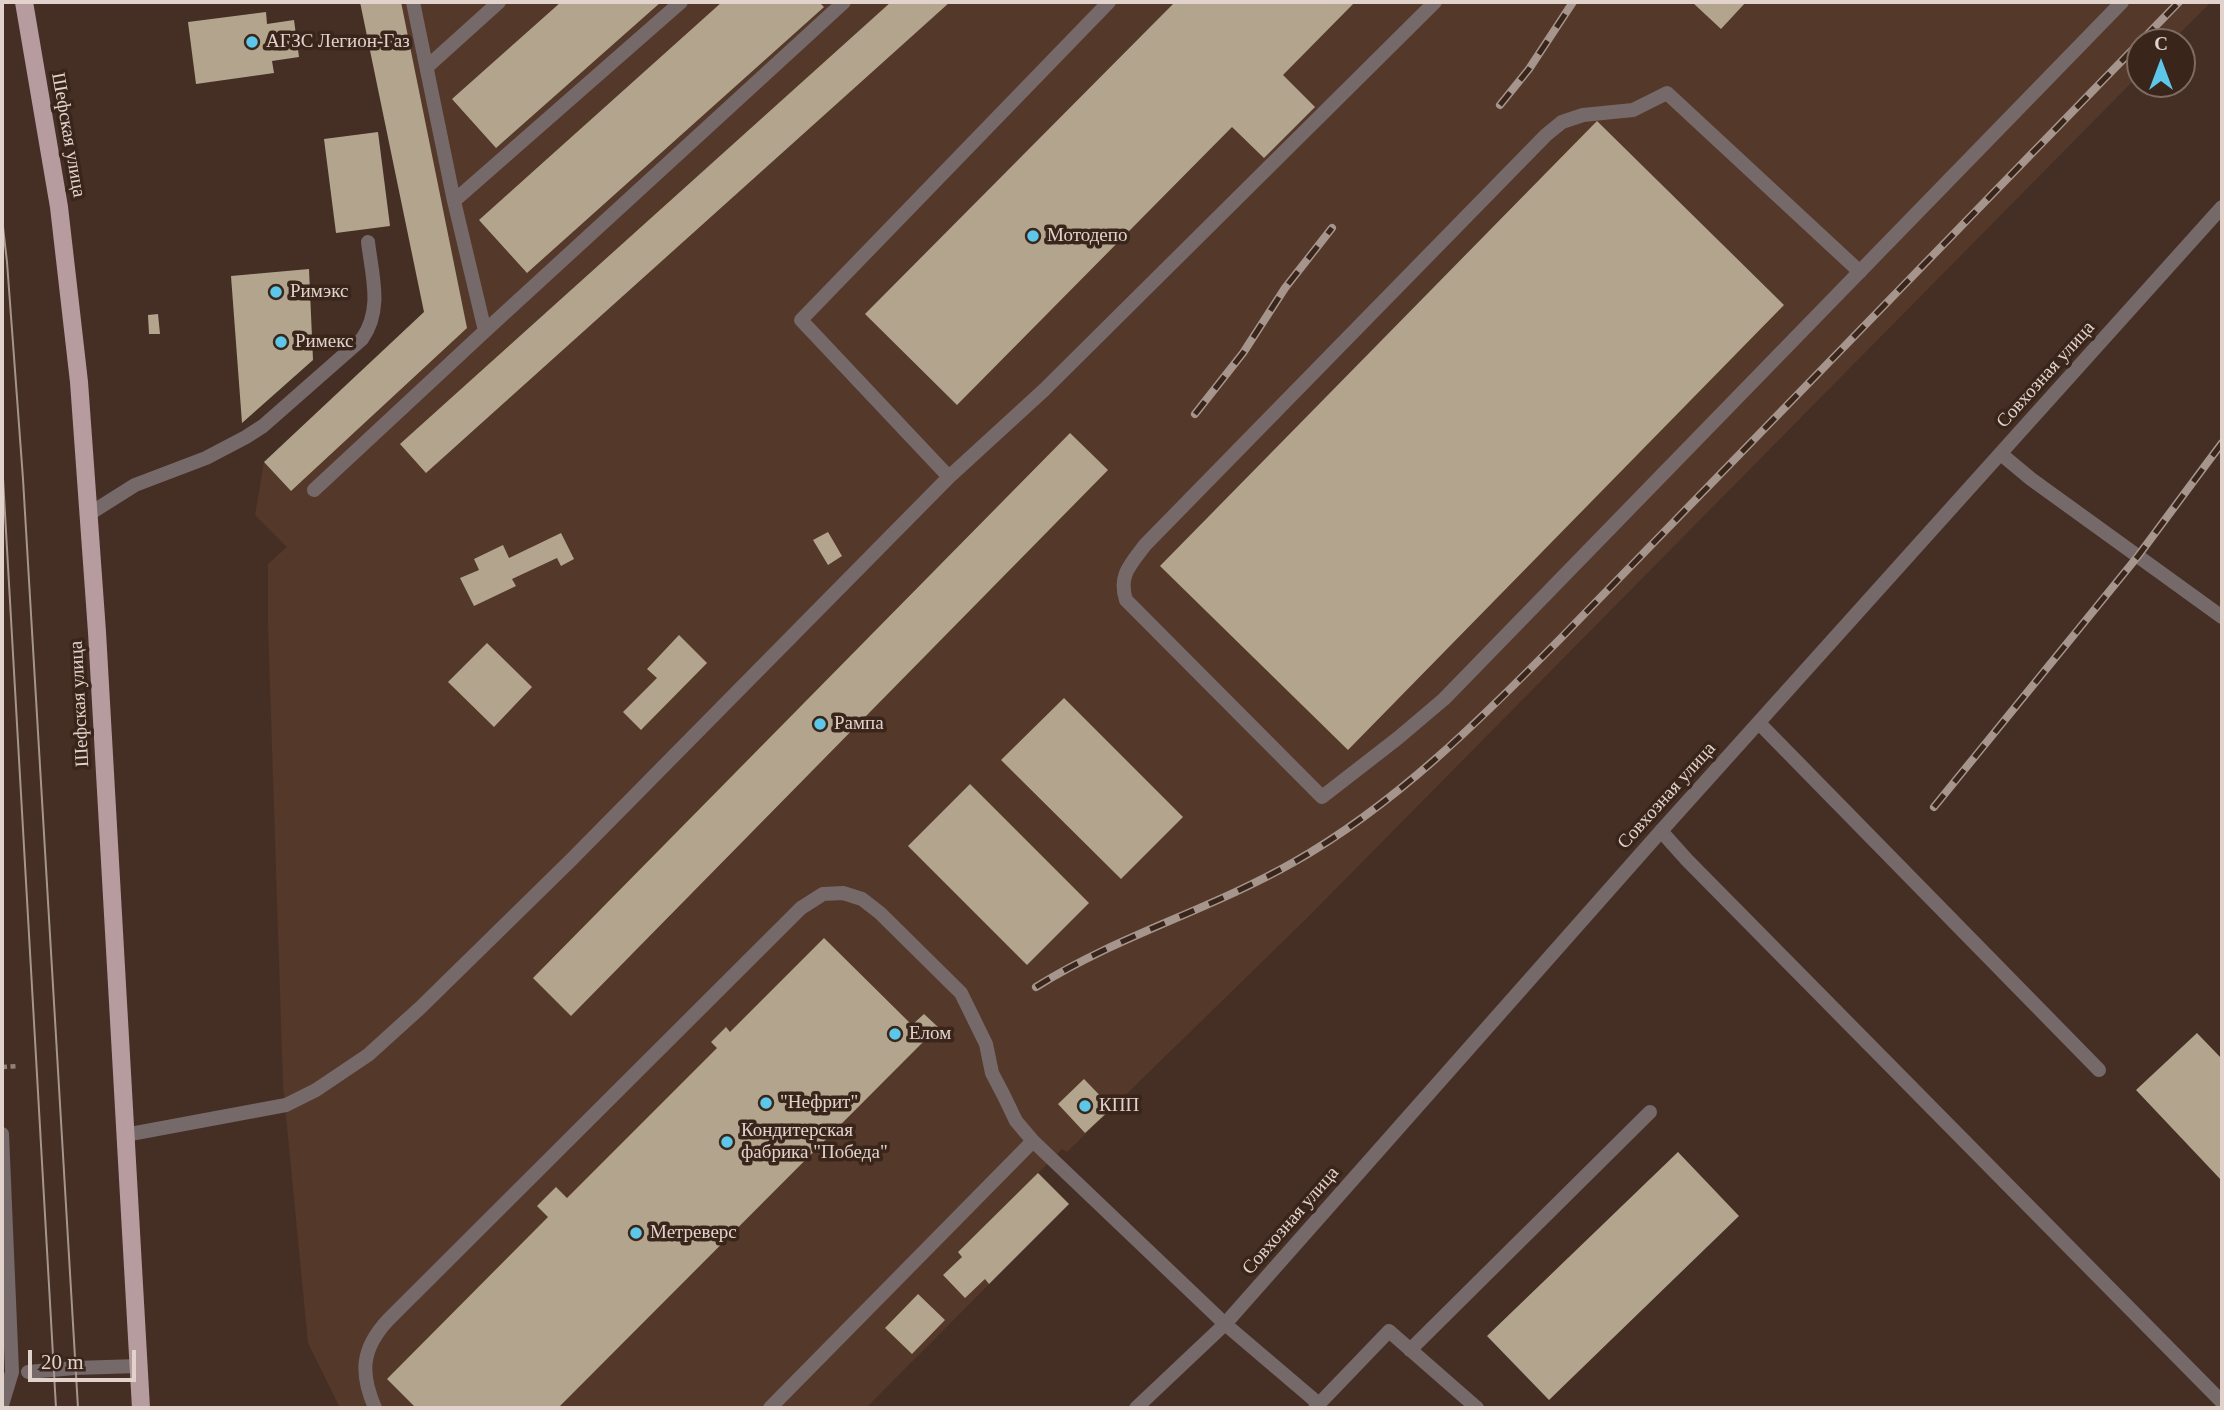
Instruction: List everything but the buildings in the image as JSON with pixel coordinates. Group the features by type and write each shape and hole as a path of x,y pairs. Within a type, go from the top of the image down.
{"main road":[{"name":"Шефская улица","path":"24,2 59,207 79,382 141,1408"}],"street":[{"path":"413,2 454,201 485,331"},
{"path":"428,66 499,2"},
{"path":"454,201 681,2"},
{"path":"314,490 844,2"},
{"path":"949,477 801,320 1109,2"},
{"path":"125,1135 285,1105 316,1090 369,1055 571,860 949,477 1044,390 1435,2"},
{"path":"1860,272 1667,93 1633,110 1583,115 1562,122 1546,135 1145,545 1129,567 1121,586 1126,600 1322,797 1444,699 1860,272 2122,2"},
{"name":"Совхозная улица","path":"1136,1408 1226,1324 1661,831 2222,207"},
{"path":"89,514 135,485 205,458 246,438 362,339 374,314 368,242"},
{"path":"2001,454 2031,479 2222,617"},
{"path":"1759,723 2099,1070"},
{"path":"1661,831 2222,1402"},
{"path":"375,1408 364,1376 369,1345 377,1332 801,908 822,894 843,893 862,899 880,913 961,993 986,1044 992,1073 1016,1121 1033,1141 1226,1324 1317,1406 1389,1331 1477,1408"},
{"path":"1410,1350 1650,1112"},
{"path":"2,1134 12,1372 2,1405"},
{"path":"770,1408 1033,1141"},
{"path":"28,1372 138,1366"}],"path":[{"path":"2,1067 19,1066"}],"shaded area":[{"path":"360,2 2211,2 2185,28 2126,28 2126,88 1305,920 1067,1152 1062,1149 1038,1173 1069,1204 866,1408 340,1408 308,1343 283,1085 268,623 268,564 287,547 255,515 264,462 424,312"}],"tram line":[{"path":"2,218 23,479 78,1408"},
{"path":"2,461 56,1408"}],"railway":[{"path":"1500,105 1529,69 1573,2"},
{"path":"1036,987 1099,953 1230,895 1294,862 1402,788 1468,730 1561,638 2179,2"},
{"path":"1195,414 1243,353 1285,288 1332,228"},
{"path":"1934,807 2138,556 2222,443"}],"place":[{"name":"АГЗС Легион-Газ","path":"252,42"},
{"name":"Мотодепо","path":"1033,236"},
{"name":"Римэкс","path":"276,292"},
{"name":"Римекс","path":"281,342"},
{"name":"Рампа","path":"820,724"},
{"name":"Елом","path":"895,1034"},
{"name":"\"Нефрит\"","path":"766,1103"},
{"name":"КПП","path":"1085,1106"},
{"name":"Кондитерская фабрика \"Победа\"","path":"727,1142"},
{"name":"Метреверс","path":"636,1233"}]}
